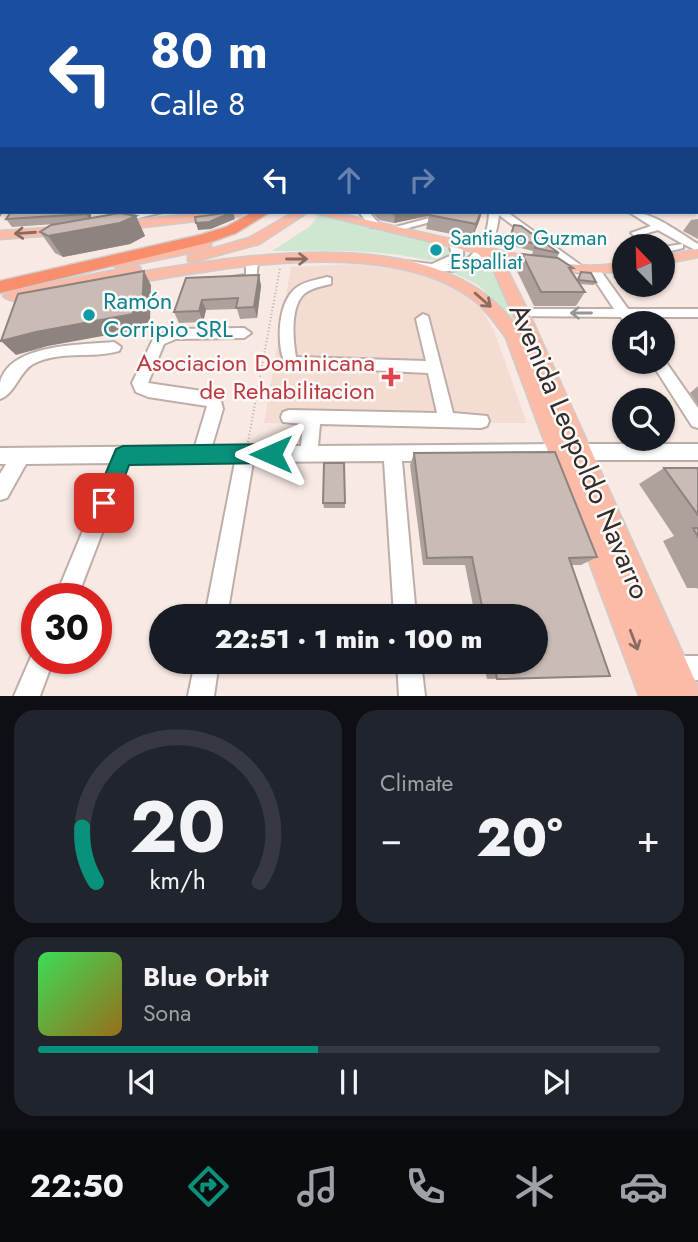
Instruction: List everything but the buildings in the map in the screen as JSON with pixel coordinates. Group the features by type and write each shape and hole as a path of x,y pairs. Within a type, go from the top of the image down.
{"highway":[{"path":"4,294 61,274 216,236 259,214"}],"main road":[{"path":"107,225 216,214"},
{"path":"61,274 181,251 237,237 282,214"},
{"path":"4,294 237,247 268,233 299,214"},
{"path":"4,294 199,272 268,246 298,229 310,214"},
{"path":"326,214 588,275 612,270"},
{"path":"0,235 76,230"},
{"path":"676,256 698,250"},
{"name":"Avenida Leopoldo Navarro","path":"483,252 498,265 521,313 656,696"},
{"name":"Avenida Leopoldo Navarro","path":"199,272 282,259 399,264 451,280 472,291 498,314 513,337 571,452 686,696"}],"street":[{"path":"107,225 151,214"},
{"path":"367,214 375,225"},
{"path":"393,229 455,214"},
{"path":"399,264 429,267 468,265 483,252 494,214"},
{"path":"504,214 588,275 621,311"},
{"path":"638,214 698,250"},
{"path":"637,234 660,226"},
{"path":"429,267 442,265 457,257 454,243"},
{"path":"219,281 251,278 252,262"},
{"path":"327,281 303,289 293,298 287,348 291,362 434,367"},
{"path":"521,313 612,318"},
{"path":"675,315 698,313"},
{"path":"423,319 447,421"},
{"path":"201,454 215,409 214,402 209,398 148,391 141,388 140,383 159,341 165,337 174,334 244,333"},
{"path":"0,393 21,365 29,360 46,355 114,347"},
{"path":"666,374 698,421"},
{"path":"289,417 481,421"},
{"path":"309,454 312,417"},
{"path":"392,452 404,604"},
{"path":"0,456 698,452"},
{"path":"218,604 246,453"},
{"path":"72,583 123,455"},
{"path":"0,491 21,456"},
{"path":"645,669 698,668"},
{"path":"27,696 36,674"},
{"path":"201,696 205,674"},
{"path":"410,674 412,696"}],"path":[{"path":"246,453 282,259"}],"shaded area":[{"name":"Asociacion Dominicana de Rehabilitacion","path":"355,264 409,270 445,282 461,291 483,311 494,331 527,423 264,423 291,267"}],"green space":[{"path":"320,214 325,214 448,243 453,248 453,254 434,260 360,252 272,251 309,227"},
{"path":"490,261 520,312 558,432 509,314 478,285 450,271 475,270"}],"place":[{"name":"Santiago Guzman Espalliat","path":"436,250"},
{"name":"Ramón Corripio SRL","path":"89,315"},
{"name":"Asociacion Dominicana de Rehabilitacion","path":"391,377"}],"route":[{"path":"104,503 123,455 271,454"}]}
